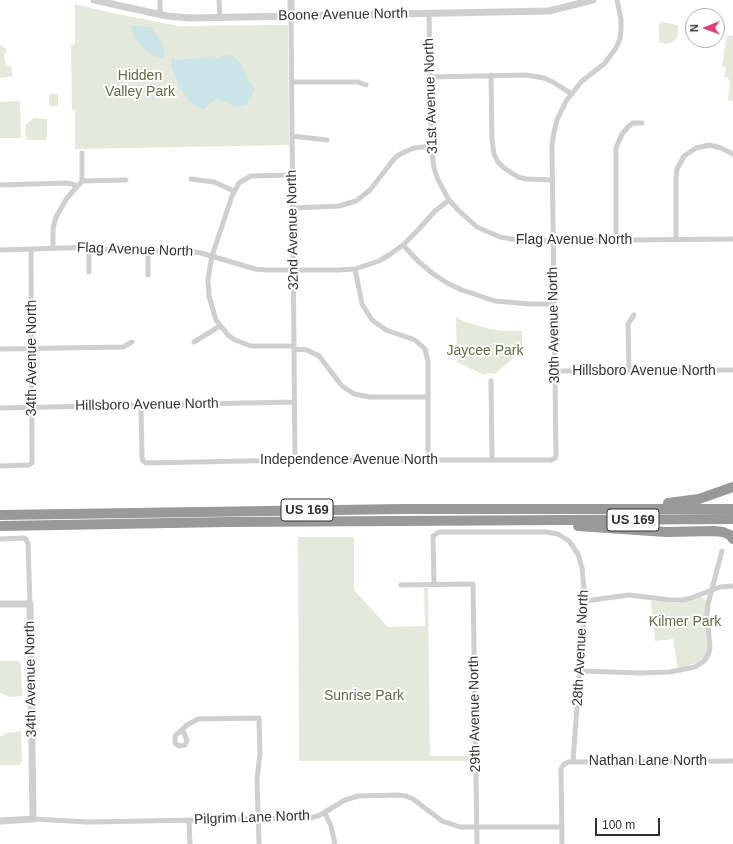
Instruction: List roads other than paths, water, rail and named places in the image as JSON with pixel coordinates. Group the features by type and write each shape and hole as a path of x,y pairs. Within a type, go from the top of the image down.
{"highway":[{"path":"592,509 687,501 733,488"},
{"name":"US 169","path":"0,514 240,511 733,509"},
{"name":"US 169","path":"0,526 235,522 733,519"},
{"path":"533,520 552,524 642,531 714,531 723,532 730,535 733,539"}],"street":[{"name":"Boone Avenue North","path":"94,0 178,18 549,11 592,0"},
{"path":"160,0 160,14"},
{"path":"219,0 220,18"},
{"name":"32nd Avenue North","path":"291,0 295,460"},
{"name":"30th Avenue North","path":"555,458 552,145 554,132 562,109 572,94 589,75 604,64 616,48 620,39 621,29 621,19 617,0"},
{"name":"31st Avenue North","path":"429,13 431,146 436,174 449,200"},
{"path":"491,75 492,140 494,154 498,162 518,177 526,179 553,180"},
{"path":"430,77 526,75 539,77 553,82 572,94"},
{"path":"292,82 358,82 366,85"},
{"path":"616,240 616,148 622,134 628,126 633,123 642,123"},
{"path":"292,136 327,140"},
{"path":"676,239 676,178 677,169 684,156 696,148 709,145 721,148 733,154"},
{"path":"293,208 339,206 356,201 370,190 394,159 400,154 414,148 431,146"},
{"path":"82,152 82,181"},
{"path":"292,175 252,176 239,183 234,191 208,270 208,288 214,312 220,326 228,335 243,344 259,347 307,350 319,356 342,386 354,394 370,397 428,397"},
{"path":"191,179 214,182 234,191"},
{"path":"53,249 53,228 56,217 76,186 82,181 126,180"},
{"path":"0,185 66,183 76,186"},
{"name":"Flag Avenue North","path":"0,250 95,247 118,252 184,250 201,253 256,269 293,271 355,269 379,261 403,244 435,211 449,200 477,227 500,237 522,241 733,239"},
{"path":"403,244 418,261 432,273 447,283 473,295 495,302 513,304 554,304"},
{"path":"89,248 89,272"},
{"name":"34th Avenue North","path":"0,466 30,465 32,463 31,249"},
{"path":"148,252 148,275"},
{"path":"355,269 362,304 372,320 386,330 415,340 425,349 428,362 428,460"},
{"path":"629,371 628,324 634,315"},
{"path":"194,342 220,326"},
{"path":"0,349 123,347 132,342"},
{"name":"Hillsboro Avenue North","path":"555,371 733,370"},
{"path":"491,381 492,460"},
{"name":"Hillsboro Avenue North","path":"0,408 32,406 295,402"},
{"name":"Independence Avenue North","path":"140,405 141,452 143,461 146,463 295,460 552,460 555,458"},
{"name":"28th Avenue North","path":"434,585 433,536 439,532 546,532 564,536 574,546 582,568 585,600 581,671 573,761"},
{"name":"34th Avenue North","path":"0,539 26,539 28,544 33,819"},
{"path":"581,671 658,673 695,667 700,664 706,658 710,648 707,615 711,590 722,551"},
{"name":"29th Avenue North","path":"434,585 473,584 477,844"},
{"path":"401,585 434,585"},
{"path":"585,600 629,595 683,600 711,590 733,586"},
{"path":"0,604 30,604"},
{"path":"183,730 187,725 198,719 259,718 260,754 257,780 259,844"},
{"name":"Nathan Lane North","path":"561,827 561,769 564,764 573,761 733,761"},
{"name":"Pilgrim Lane North","path":"0,821 33,819 88,822 310,818 325,813 345,800 358,796 397,795 406,796 413,799 448,824 460,827 561,827"},
{"path":"325,813 331,826 335,844"},
{"path":"189,821 190,844"},
{"path":"561,827 562,844"}],"water":[{"path":"130,25 155,28 155,33 162,42 165,52 163,58 154,56 142,47 134,37"},
{"path":"224,55 233,56 241,63 249,82 255,88 252,96 247,105 236,108 222,100 216,99 204,109 197,107 190,102 179,86 171,65 172,58 177,60 212,57 217,59"}],"park label":[{"name":"Hidden Valley Park","path":"140,84"},
{"name":"Jaycee Park","path":"485,351"},
{"name":"Kilmer Park","path":"685,622"},
{"name":"Sunrise Park","path":"364,696"}]}
